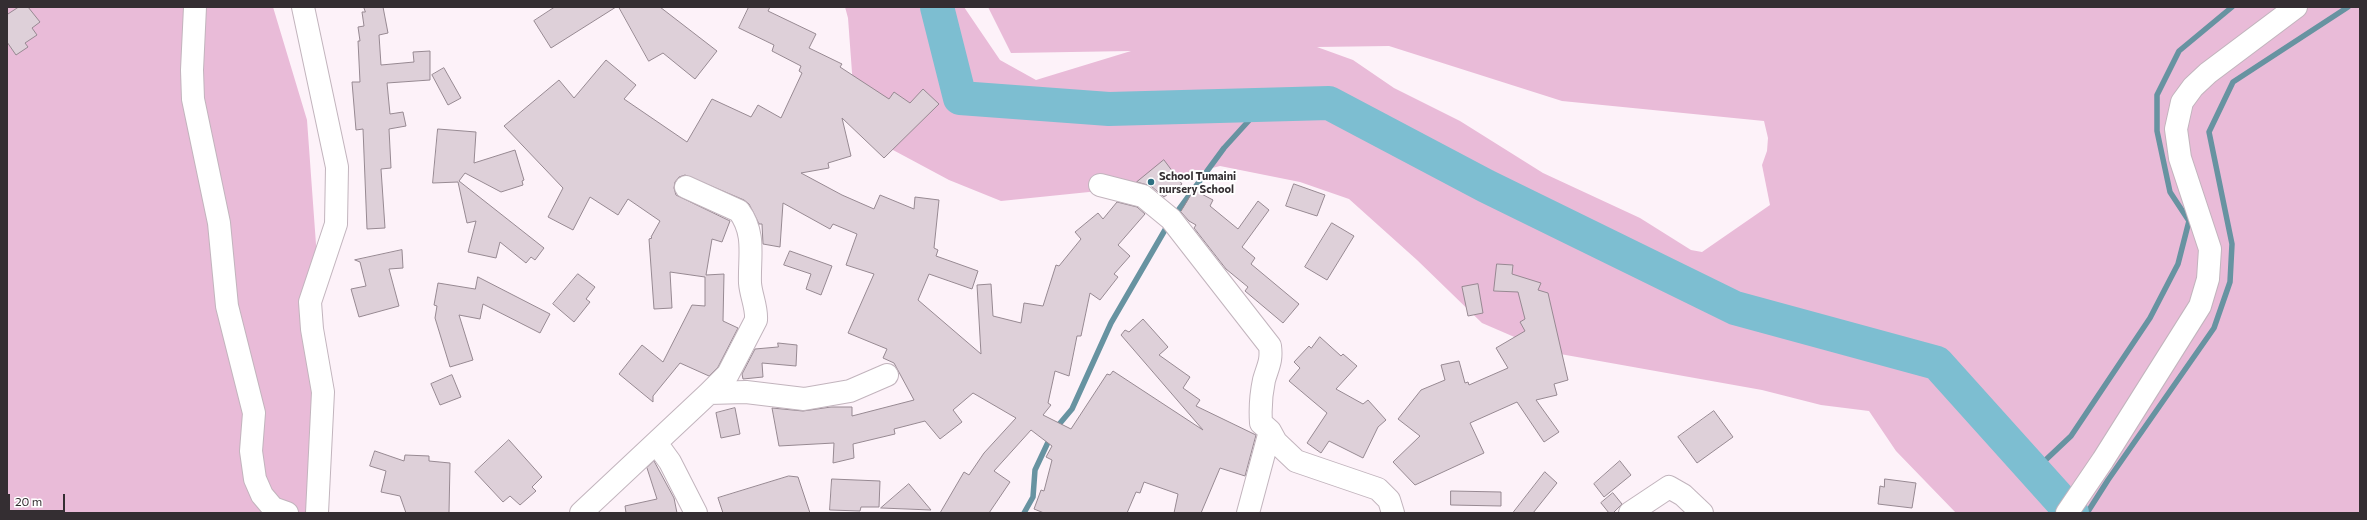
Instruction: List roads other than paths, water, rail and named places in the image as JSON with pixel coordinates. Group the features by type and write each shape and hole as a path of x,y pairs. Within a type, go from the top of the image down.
{"street":[{"path":"195,7 192,70 193,99 219,222 227,306 254,412 251,451 255,479 262,495 273,508 287,513"},
{"path":"303,7 337,167 336,224 310,302 312,329 323,392 320,486 317,513"},
{"path":"2067,513 2103,460 2200,306 2208,279 2210,249 2180,158 2176,129 2182,102 2193,87 2208,73 2296,7"},
{"path":"1100,185 1143,196 1171,219 1270,346 1272,359 1265,379 1260,406 1262,423 1270,431 1276,442 1296,461 1378,489 1389,500 1392,513"},
{"path":"581,513 657,444 728,374 756,320 757,311 750,285 751,236 739,211 686,187"},
{"path":"709,392 746,392 804,399 850,391 887,375"},
{"path":"1248,513 1270,431"},
{"path":"657,444 670,462 696,513"},
{"path":"1630,513 1669,487 1683,495 1702,513"}],"waterway":[{"path":"937,7 960,98 1109,109 1329,103 1486,186 1735,308 1937,363 2072,513"},
{"path":"2035,470 2071,436 2150,318 2178,264 2189,221 2170,192 2157,131 2157,95 2179,51 2232,7"},
{"path":"2087,513 2108,480 2214,328 2230,282 2232,244 2209,132 2233,82 2348,7"},
{"path":"1174,216 1224,148 1263,105"},
{"path":"1056,428 1072,409 1111,323 1169,223"},
{"path":"1024,513 1033,497 1035,470 1050,438"}],"place":[{"name":"School Tumaini nursery School","path":"1151,182"}]}
